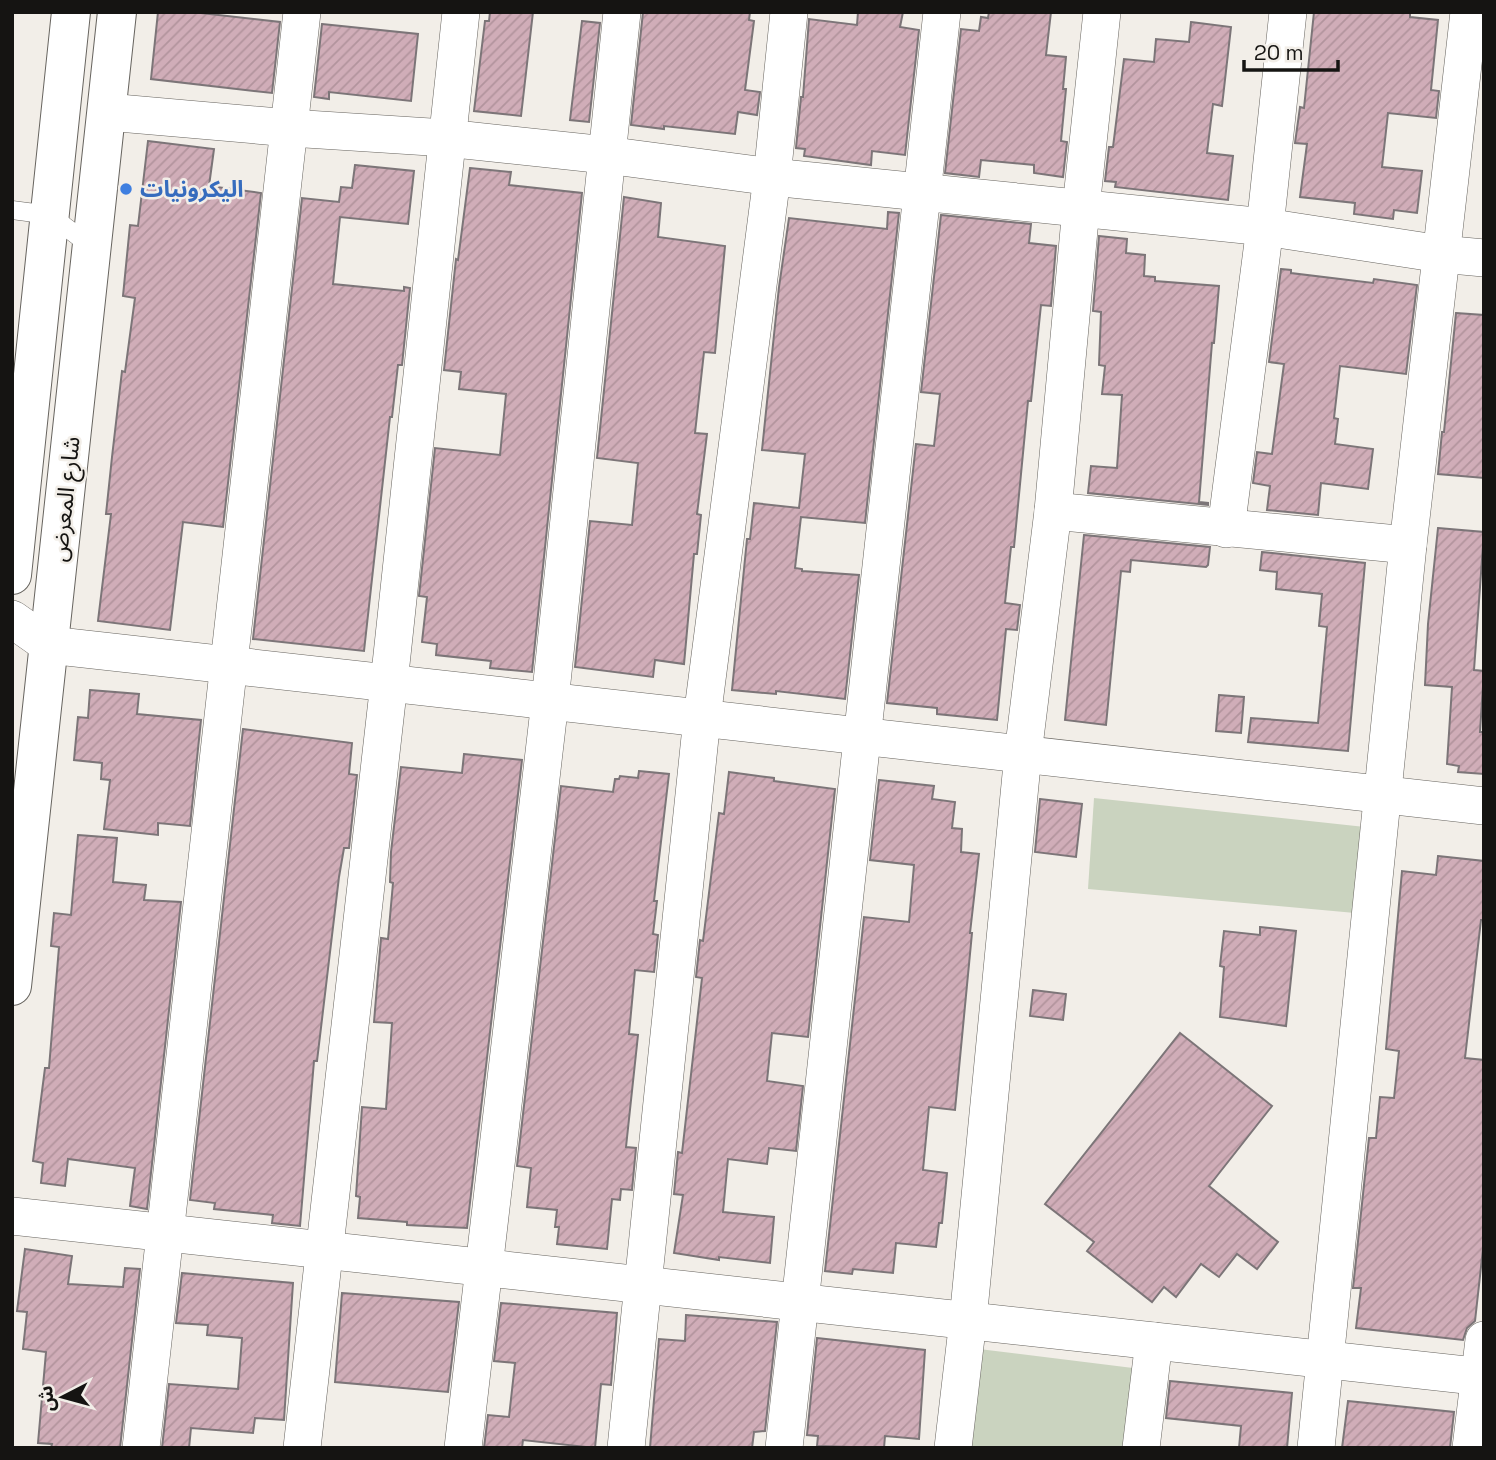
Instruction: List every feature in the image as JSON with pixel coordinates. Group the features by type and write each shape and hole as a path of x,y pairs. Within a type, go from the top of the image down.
{"main road":[{"name":"شارع المعرض","path":"12,575 71,12"},
{"name":"شارع المعرض","path":"12,986 117,12"},
{"path":"64,78 108,98"}],"street":[{"path":"141,1448 302,12"},
{"path":"302,1448 389,683 461,12"},
{"path":"463,1448 550,701 622,12"},
{"path":"626,1448 702,718 772,177 789,12"},
{"path":"784,1448 942,12"},
{"path":"953,1448 1023,754 1053,511 1102,12"},
{"path":"1226,529 1265,227 1288,12"},
{"path":"1316,1448 1408,545 1469,12"},
{"path":"108,98 290,128 446,138 606,155 772,177 1265,227 1484,258"},
{"path":"1053,511 1408,545"},
{"path":"12,619 49,645 1484,806"},
{"path":"12,1216 1482,1377"},
{"path":"1471,1448 1482,1377 1484,1340"},
{"path":"1141,1448 1154,1341"}],"lane":[{"path":"12,211 50,215 92,247"}],"green space":[{"path":"1094,798 1365,827 1355,913 1088,889"},
{"path":"979,1349 1141,1369 1132,1448 967,1448"}],"building":[{"path":"158,12 192,12 280,22 272,93 151,79"},
{"path":"490,12 533,12 521,116 474,111 485,21 489,21"},
{"path":"643,12 750,12 749,20 754,21 745,90 760,92 757,115 738,112 735,134 631,125"},
{"path":"858,12 903,12 900,27 919,30 905,155 872,151 871,165 804,156 805,149 796,148 809,19 857,25"},
{"path":"989,12 1051,12 1046,55 1066,57 1061,141 1067,142 1063,177 1034,173 1034,165 981,160 979,177 945,173 961,29 979,31 981,17 988,18"},
{"path":"1314,12 1410,12 1410,17 1438,20 1431,90 1439,91 1436,118 1388,113 1382,167 1422,171 1417,213 1394,210 1393,219 1354,214 1355,203 1300,197 1307,144 1295,143 1300,107 1304,108"},
{"path":"582,21 600,23 589,122 570,120"},
{"path":"1191,22 1231,27 1222,106 1213,104 1207,153 1233,156 1228,200 1115,187 1116,182 1105,181 1109,147 1113,147 1124,59 1154,62 1156,39 1189,42"},
{"path":"322,24 418,34 411,101 329,92 329,99 314,97"},
{"path":"148,141 214,149 209,186 261,193 223,527 183,522 170,630 98,621 111,514 106,514 112,457 122,371 125,372 135,298 123,296 130,225 138,226"},
{"path":"355,165 414,171 408,224 340,217 333,284 404,291 404,287 410,288 402,365 398,365 390,417 364,651 253,639 302,198 339,202 341,187 352,188"},
{"path":"470,168 511,172 509,185 582,193 532,672 490,668 491,661 436,655 437,644 422,642 427,597 419,596 435,448 500,455 506,394 459,389 461,372 444,370 456,259 458,260"},
{"path":"624,197 661,203 658,237 725,246 715,353 704,352 695,433 707,434 684,664 655,660 653,677 575,667 590,521 632,525 638,463 597,458"},
{"path":"888,212 899,213 865,523 801,517 795,568 802,571 859,575 845,699 776,691 776,694 732,690 747,539 750,539 754,503 799,508 805,454 762,450 789,218 887,229"},
{"path":"941,215 1031,224 1029,243 1056,246 1051,306 1041,305 1031,401 1028,401 1014,547 1011,547 1005,603 1020,605 1017,630 1006,629 997,720 937,714 937,708 887,703 916,444 934,446 940,394 921,392"},
{"path":"1099,236 1127,239 1126,253 1145,255 1144,276 1155,277 1155,281 1219,286 1199,502 1208,505 1088,493 1091,466 1117,468 1122,395 1102,394 1105,366 1099,365 1101,312 1093,311"},
{"path":"1281,269 1291,270 1291,273 1373,283 1374,279 1417,285 1406,374 1340,366 1334,418 1338,419 1335,444 1373,449 1368,489 1321,483 1318,515 1267,510 1270,486 1253,483 1257,452 1272,454 1284,364 1269,362"},
{"path":"1456,313 1484,315 1484,478 1438,474"},
{"path":"1438,528 1484,532 1474,670 1484,671 1480,732 1484,732 1484,774 1458,772 1459,766 1447,764 1452,687 1425,685"},
{"path":"1084,535 1210,547 1206,567 1131,560 1130,572 1121,571 1106,725 1065,720"},
{"path":"1262,552 1365,563 1348,751 1248,742 1251,718 1318,723 1327,627 1319,626 1322,594 1276,589 1277,572 1260,570"},
{"path":"90,690 139,694 137,714 201,720 190,826 158,823 158,835 104,829 110,780 101,779 102,763 74,760 78,717 88,718"},
{"path":"1219,695 1244,697 1241,733 1216,731"},
{"path":"243,729 352,743 349,774 357,775 349,848 344,848 339,877 317,1061 314,1061 300,1226 272,1223 273,1215 214,1209 215,1203 190,1200"},
{"path":"464,754 522,760 467,1228 407,1225 407,1222 358,1218 360,1197 356,1196 362,1107 386,1109 392,1023 374,1022 381,938 388,939 393,883 390,882 391,852 401,767 462,773"},
{"path":"639,771 669,774 654,901 657,901 653,934 658,935 654,972 635,970 629,1034 638,1035 626,1147 636,1148 632,1190 621,1189 620,1200 612,1199 607,1249 557,1244 557,1210 527,1207 531,1168 517,1166 561,786 613,792 615,779 620,776 638,778"},
{"path":"729,772 835,789 808,1037 772,1033 767,1081 803,1086 796,1151 769,1148 767,1164 728,1159 723,1212 774,1217 770,1263 719,1257 719,1260 674,1253 683,1195 674,1194 678,1152 682,1153 702,978 696,977 700,940 703,941 719,813 724,814"},
{"path":"879,780 934,786 932,799 955,802 952,828 962,829 961,852 979,854 955,1110 929,1107 923,1170 947,1173 942,1223 939,1223 936,1247 896,1243 893,1273 853,1269 852,1274 825,1271 864,917 909,922 914,865 870,860"},
{"path":"1040,799 1082,804 1076,857 1035,852"},
{"path":"78,835 117,838 113,882 146,885 144,900 181,902 147,1209 130,1206 135,1168 68,1159 65,1186 41,1183 43,1163 33,1161 45,1068 49,1068 59,947 51,946 54,913 71,915"},
{"path":"1438,856 1484,861 1484,920 1481,920 1465,1058 1484,1060 1484,1240 1475,1321 1467,1328 1463,1340 1356,1328 1361,1288 1353,1288 1369,1138 1376,1138 1380,1097 1394,1098 1399,1051 1386,1049 1402,871 1436,875"},
{"path":"1260,927 1296,931 1286,1026 1220,1017 1224,967 1220,966 1224,931 1260,935"},
{"path":"1033,990 1066,994 1063,1020 1030,1016"},
{"path":"1180,1033 1272,1106 1209,1186 1278,1242 1257,1269 1237,1254 1219,1277 1201,1264 1176,1297 1164,1287 1152,1302 1087,1251 1094,1242 1045,1204"},
{"path":"25,1249 72,1256 68,1284 123,1287 125,1268 140,1269 120,1448 51,1448 52,1444 38,1443 46,1352 23,1349 27,1312 17,1311"},
{"path":"182,1273 293,1283 284,1420 255,1418 253,1433 191,1428 189,1448 162,1448 169,1384 238,1389 242,1338 207,1335 208,1325 176,1323"},
{"path":"342,1293 459,1302 448,1392 335,1382"},
{"path":"501,1303 617,1313 611,1385 601,1384 595,1448 523,1440 522,1448 484,1448 488,1415 509,1417 515,1363 494,1361"},
{"path":"686,1315 777,1322 765,1431 754,1432 752,1448 650,1448 659,1339 685,1341"},
{"path":"817,1338 925,1350 919,1439 885,1436 884,1448 817,1446 818,1436 807,1435"},
{"path":"1170,1381 1292,1393 1287,1448 1239,1448 1241,1426 1166,1418"},
{"path":"1348,1401 1454,1412 1450,1448 1342,1448"}],"place":[{"name":"اليكرونيات","path":"126,189"}]}
